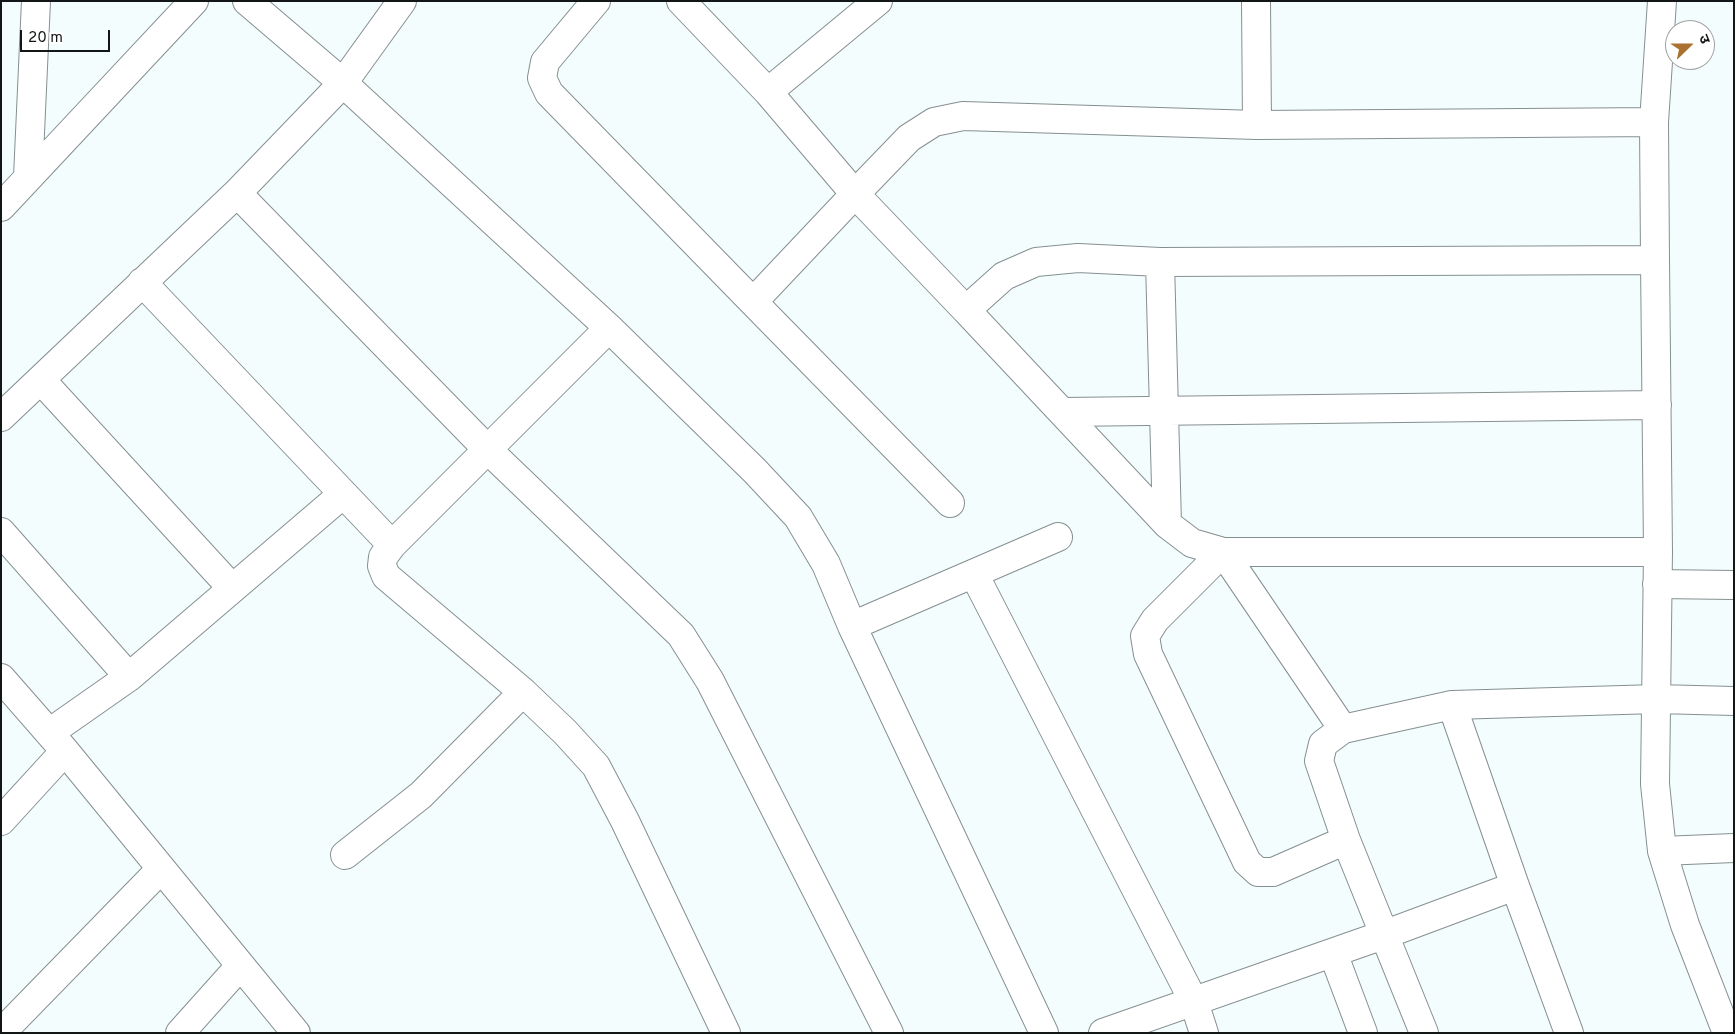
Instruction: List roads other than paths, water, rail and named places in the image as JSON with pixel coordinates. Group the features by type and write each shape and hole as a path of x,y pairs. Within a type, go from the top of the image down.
{"street":[{"path":"28,178 36,1"},
{"path":"1,207 194,1"},
{"path":"247,1 343,83 609,328 755,471 798,517 826,564 852,626 1044,1033"},
{"path":"1,417 238,193 343,83 402,1"},
{"path":"596,1 545,62 542,78 548,93 950,503"},
{"path":"681,1 768,92 855,194 1167,524 1192,543 1224,552 1658,552"},
{"path":"768,92 878,1"},
{"path":"1256,1 1257,126"},
{"path":"1662,1 1654,122 1658,552 1658,699 1655,784 1662,851 1685,925 1727,1033"},
{"path":"753,302 909,138 934,122 963,116 1257,126 1654,122"},
{"path":"238,193 487,449 681,635 710,681 888,1033"},
{"path":"966,310 1004,276 1036,262 1078,258 1160,262 1655,260"},
{"path":"1160,262 1167,524"},
{"path":"142,282 392,545"},
{"path":"609,328 392,545 383,557 382,566 386,576 523,692 565,732 596,766 626,821 726,1033"},
{"path":"40,380 231,588"},
{"path":"1062,412 1657,406"},
{"path":"1,821 57,742 128,677 343,494"},
{"path":"1,532 128,677"},
{"path":"852,626 1058,537"},
{"path":"1224,552 1343,729"},
{"path":"1224,552 1155,620 1145,636 1148,654 1247,862 1258,872 1273,872 1346,840"},
{"path":"974,574 1194,1002 1204,1033"},
{"path":"1657,584 1734,585"},
{"path":"1,678 57,742 160,870 296,1033"},
{"path":"345,856 421,795 523,692"},
{"path":"1424,1033 1386,934 1346,840 1319,762 1323,744 1343,729 1452,705 1658,699 1734,701"},
{"path":"1452,705 1569,1033"},
{"path":"1662,851 1734,848"},
{"path":"1,1033 160,870"},
{"path":"1103,1033 1333,953 1515,886"},
{"path":"1333,953 1363,1033"},
{"path":"180,1033 240,966"}]}
